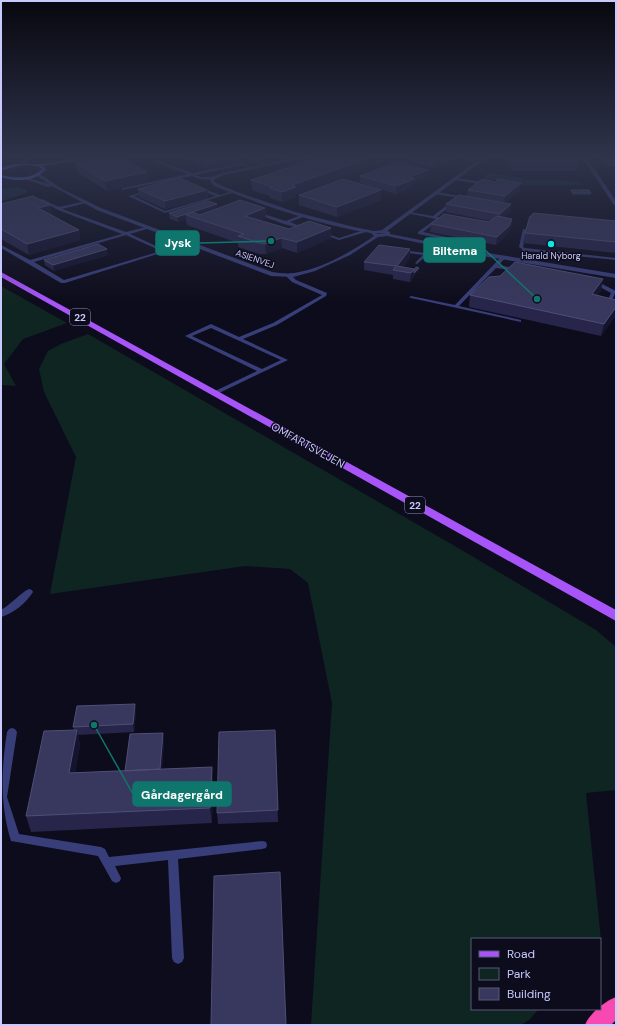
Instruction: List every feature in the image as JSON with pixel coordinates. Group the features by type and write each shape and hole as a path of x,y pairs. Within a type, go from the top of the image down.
{"highway":[{"path":"595,1025 616,1007"}],"main road":[{"name":"OMFARTSVEJEN","path":"1,274 616,616"}],"street":[{"name":"ASIENVEJ","path":"95,206 271,274 288,275 304,272 350,253 375,234"},
{"path":"271,206 302,216 375,234 385,233 436,246 616,276"},
{"path":"385,233 418,206"},
{"path":"1,614 23,600 29,592"}],"lane":[{"path":"1,246 63,282 164,251 127,234 54,206"},
{"path":"59,208 68,206"},
{"path":"152,206 165,212 186,206"},
{"path":"433,218 448,206"},
{"path":"249,211 308,229"},
{"path":"408,213 453,221"},
{"path":"279,225 302,216"},
{"path":"439,219 420,233 468,243"},
{"path":"30,262 149,228"},
{"path":"520,261 524,249 521,247 525,230"},
{"path":"316,232 338,239 364,231"},
{"path":"428,244 436,236"},
{"path":"417,263 436,246"},
{"path":"524,249 616,259"},
{"path":"399,250 426,254"},
{"path":"456,307 503,258"},
{"path":"495,266 525,271"},
{"path":"600,285 606,274"},
{"path":"238,339 276,324 324,296 325,294 294,281 288,275"},
{"path":"593,283 614,292 608,304"},
{"path":"410,297 519,321"},
{"path":"215,393 262,371 285,360 211,326 188,336 262,371"},
{"path":"12,732 2,797 3,809 16,838 101,852 116,878"},
{"path":"107,862 262,845"},
{"path":"173,855 178,958"}],"green space":[{"path":"1,286 67,323 23,339 4,364 16,386 1,385"},
{"path":"88,334 465,552 596,630 616,647 616,790 586,793 601,938 471,938 471,1010 538,1010 529,1020 521,1025 311,1025 332,703 308,583 290,569 245,566 50,594 76,457 44,392 39,369 48,351 61,344"}],"building":[{"path":"1,206 46,206 38,208 79,230 27,244 1,229"},
{"path":"192,206 211,206 177,217 169,213"},
{"path":"224,206 258,206 265,208 245,216 289,229 309,221 331,228 297,242 281,238 265,244 238,236 244,234 186,215 192,212 200,215"},
{"path":"456,206 509,206 500,214"},
{"path":"533,213 616,221 616,242 525,233 530,216 532,216"},
{"path":"444,214 489,222 497,216 512,219 509,226 497,237 431,224"},
{"path":"98,244 107,249 53,265 44,260"},
{"path":"379,245 410,249 397,266 414,269 411,273 393,270 396,266 364,262"},
{"path":"515,262 603,279 592,294 616,300 616,307 604,324 470,295 489,277 500,276"},
{"path":"416,267 419,268 414,273 414,270"},
{"path":"135,704 133,724 73,727 77,706"},
{"path":"77,730 69,773 212,767 210,808 26,816 44,731"},
{"path":"275,730 278,810 217,813 219,732"},
{"path":"163,733 160,769 125,771 130,734"},
{"path":"280,872 286,1025 211,1025 214,876"}],"place":[{"name":"Jysk","path":"271,241"},
{"name":"Harald Nyborg","path":"551,244"},
{"name":"Biltema","path":"537,299"},
{"name":"Gårdagergård","path":"94,725"}]}
